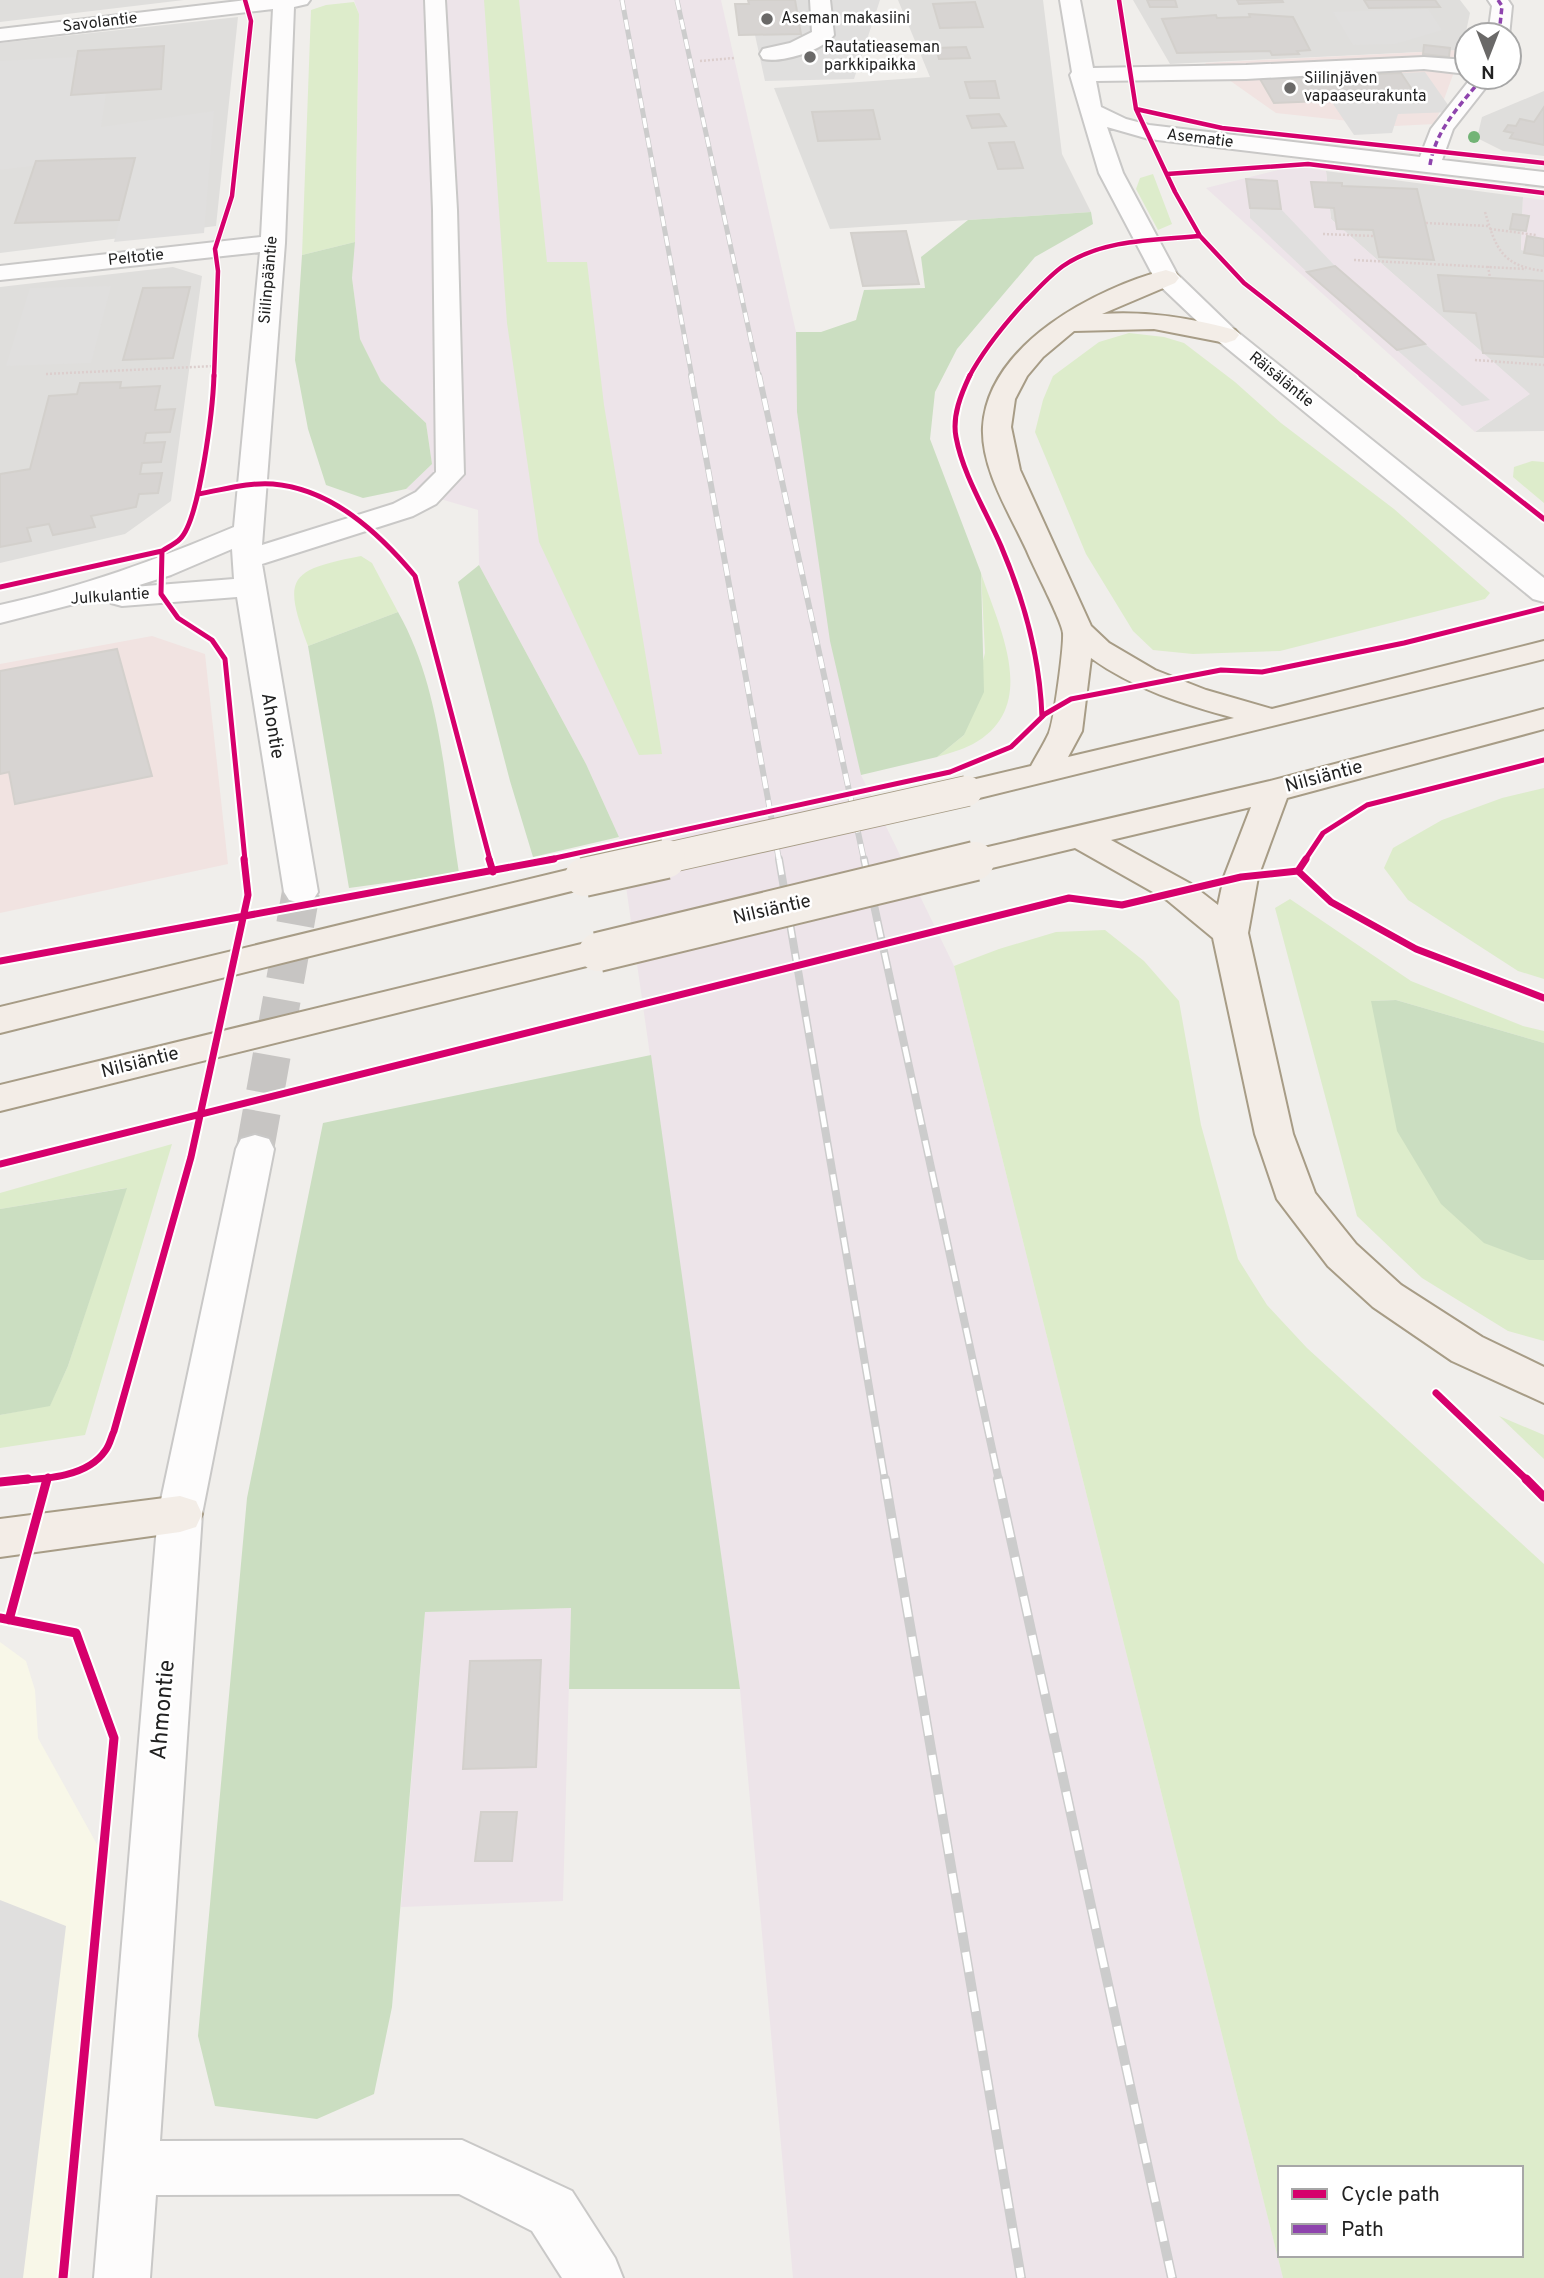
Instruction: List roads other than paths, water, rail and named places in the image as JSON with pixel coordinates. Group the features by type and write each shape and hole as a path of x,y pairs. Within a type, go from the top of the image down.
{"main road":[{"path":"1166,278 1135,288 1064,328 1025,357 1010,381 1000,405 997,425 999,446 1024,514 1079,631 1113,659 1157,683 1272,719"},
{"path":"1064,328 1142,319 1172,321 1226,335"},
{"path":"1044,772 1066,732 1079,631"},
{"path":"0,1020 584,877 968,791 1272,719 1544,650"},
{"name":"Nilsiäntie","path":"0,1097 1273,791 1544,719"},
{"path":"1273,791 1241,877 1230,933 1274,1133 1297,1199 1342,1255 1387,1296 1467,1349 1544,1386"},
{"path":"1081,837 1179,892 1230,933"},
{"path":"0,1538 180,1514"}],"street":[{"name":"Siilinpääntie","path":"248,560 290,0"},
{"name":"Savolantie","path":"0,35 290,0"},
{"path":"248,560 403,510 426,498 450,474 445,210 435,0"},
{"path":"771,54 797,48 823,36 820,0"},
{"path":"1070,0 1081,75 1090,111"},
{"path":"1498,0 1502,6 1500,21"},
{"path":"1081,75 1246,72 1424,62 1453,66"},
{"path":"1430,165 1431,149 1438,130 1473,91"},
{"name":"Asematie","path":"1090,111 1118,124 1149,132 1430,165 1488,179 1544,179"},
{"name":"Räisäläntie","path":"1090,111 1111,173 1166,278 1226,335 1544,593"},
{"name":"Asematie","path":"1111,173 1132,161 1157,155 1259,146"},
{"name":"Peltotie","path":"0,273 273,243"},
{"name":"Julkulantie","path":"54,601 161,569 248,560"},
{"name":"Julkulantie","path":"0,614 248,560"},
{"name":"Ahontie","path":"248,560 301,892"},
{"name":"Ahmontie","path":"122,2278 180,1514 255,1149"},
{"path":"130,2168 462,2167 552,2211 595,2278"}],"tunnel":[{"path":"255,1149 301,892"}],"railway":[{"path":"622,0 692,377"},
{"path":"677,0 759,377"},
{"path":"691,375 779,860"},
{"path":"759,375 864,860"},
{"path":"779,859 885,1481"},
{"path":"864,859 999,1481"},
{"path":"885,1479 1021,2278"},
{"path":"998,1479 1172,2278"}],"place":[{"name":"Aseman makasiini","path":"767,19"},
{"name":"Rautatieaseman parkkipaikka","path":"810,57"},
{"name":"Siilinjäven vapaaseurakunta","path":"1290,88"}]}
